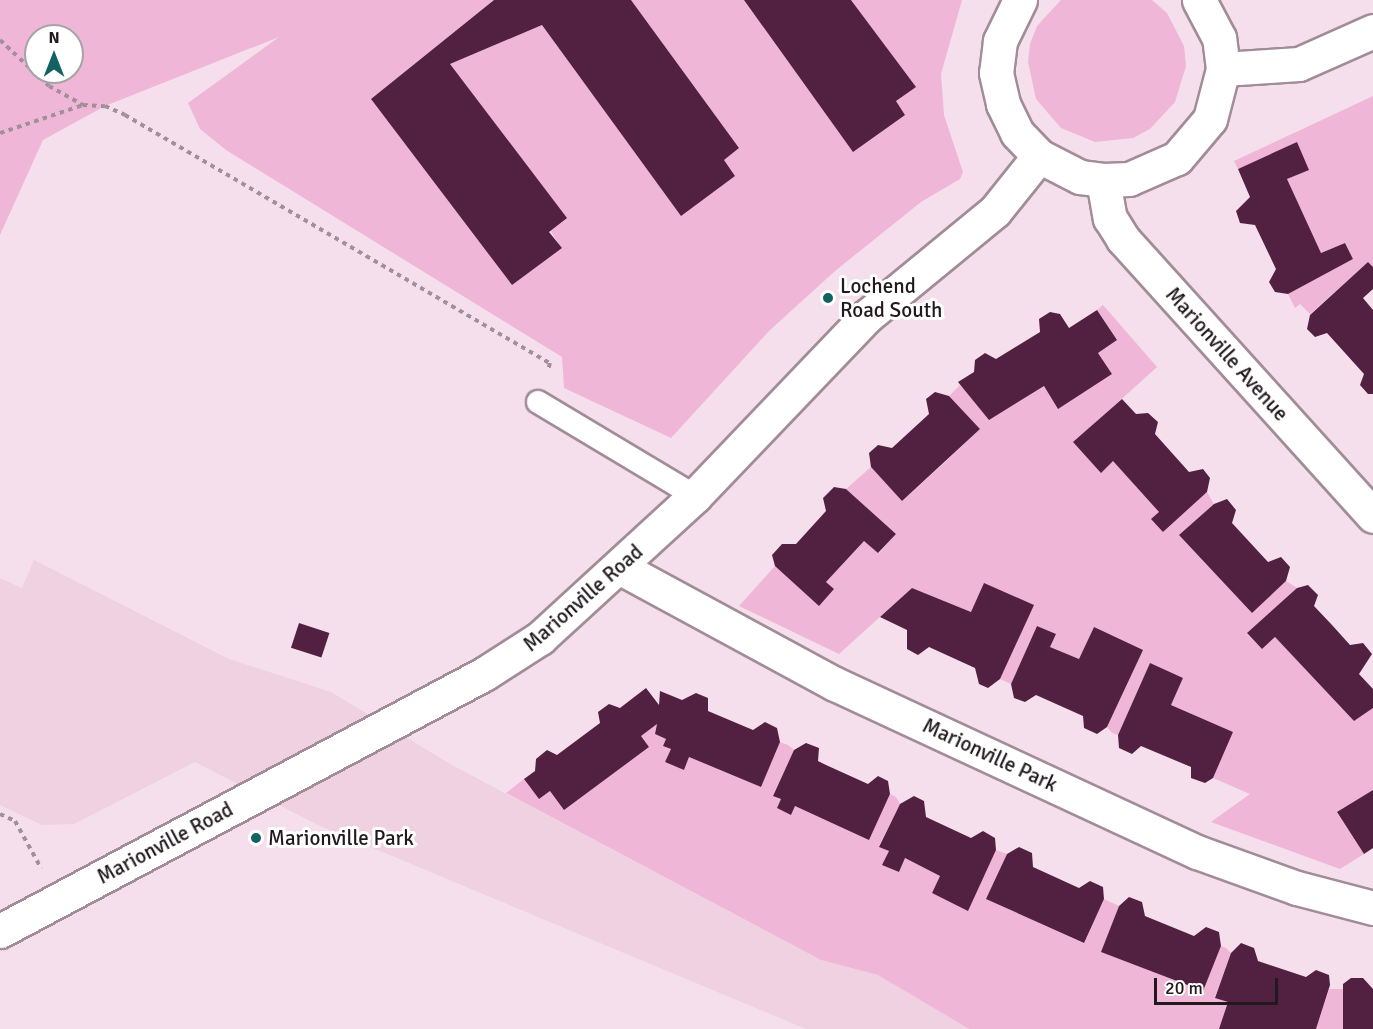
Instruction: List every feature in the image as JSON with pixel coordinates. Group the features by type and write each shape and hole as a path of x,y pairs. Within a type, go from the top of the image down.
{"street":[{"path":"1020,0 1000,41 996,73 1003,104 1017,133 1039,156 1080,177 1103,180 1129,179 1177,159 1210,119 1223,69 1219,38 1199,0"},
{"path":"1223,69 1299,64 1373,31"},
{"name":"Marionville Road","path":"0,931 391,722 540,638 621,568 695,496 866,317 995,211 1039,156"},
{"name":"Marionville Avenue","path":"1103,180 1110,218 1123,239 1373,516"},
{"name":"Marionville Park","path":"621,568 836,684 1197,852 1297,888 1373,908"}],"lane":[{"path":"538,402 695,496"}],"path":[{"path":"0,40 49,86 83,105"},
{"path":"0,133 83,105 105,106 125,115 550,363 538,402"},
{"path":"0,814 15,821 58,900"}],"shaded area":[{"path":"0,0 494,0 371,99 512,285 561,248 450,64 542,25 681,215 735,176 724,160 739,148 631,0 744,0 905,115 896,101 915,87 851,0 962,0 941,74 944,115 963,172 960,179 921,202 835,271 769,331 671,438 564,388 562,357 226,150 200,129 188,103 279,37 105,106 43,140 0,235"},
{"path":"1061,0 1152,0 1167,13 1184,46 1186,66 1175,102 1150,129 1133,138 1095,142 1061,128 1036,99 1028,62 1030,44 1037,26"},
{"path":"1373,96 1373,267 1368,262 1310,314 1300,304 1295,308 1288,294 1353,259 1345,243 1321,253 1287,179 1308,170 1297,143 1238,169 1234,161"},
{"path":"1103,305 1157,367 1074,442 1101,472 1113,461 1159,512 1163,532 1207,492 1214,504 1179,535 1251,612 1286,581 1297,588 1247,634 1262,649 1275,637 1354,721 1373,708 1373,790 1337,813 1364,854 1340,869 1211,822 1250,794 1213,778 1233,732 1171,705 1183,678 1150,664 1118,735 1112,733 1107,727 1128,682 1094,627 1079,659 1050,647 1056,634 1037,626 1011,684 1000,679 1033,605 971,612 912,588 839,654 739,606 775,566 834,589 826,582 864,541 879,553 896,534 846,489 871,467 902,501 941,466 980,429 949,396 960,385 998,413 1044,386 1058,408 1112,374 1098,353 1117,340 1097,310"},
{"path":"34,560 229,659 331,692 452,765 821,960 878,975 969,1029 806,1029 318,825 195,762 74,824 42,825 0,805 0,578 22,588"},
{"path":"657,724 655,734 666,739 663,746 671,749 665,762 684,770 689,757 761,787 780,742 788,745 794,750 773,795 781,799 777,808 791,814 795,806 869,839 890,794 896,797 900,804 879,846 889,851 883,865 899,872 905,858 940,876 932,893 967,910 996,850 1007,854 987,899 1083,943 1104,899 1119,906 1102,952 1202,991 1221,946 1226,948 1231,953 1215,997 1228,1002 1219,1029 969,1029 878,975 821,960 506,793 524,779 539,799 550,791 564,809 649,747 641,736"},
{"path":"1329,989 1343,989 1343,1029 1316,1029"}],"building":[{"path":"494,0 631,0 739,148 724,160 735,176 681,216 542,25 450,64 567,218 549,232 562,248 512,285 371,99"},
{"path":"744,0 851,0 916,87 896,101 905,115 853,152"},
{"path":"1297,142 1309,170 1287,179 1321,253 1345,243 1353,259 1288,294 1275,292 1269,282 1276,269 1255,225 1240,223 1236,211 1250,197 1238,169"},
{"path":"1368,262 1373,267 1373,289 1363,298 1373,310 1373,394 1368,394 1360,385 1364,374 1327,333 1315,337 1307,329 1310,315"},
{"path":"1097,310 1117,340 1098,353 1112,374 1058,409 1044,386 989,420 958,382 974,372 975,360 985,353 996,359 1040,332 1039,319 1050,312 1060,314 1069,328"},
{"path":"935,392 949,396 980,429 902,501 871,467 869,453 878,445 892,448 929,414 926,399"},
{"path":"1122,399 1136,414 1148,413 1158,422 1155,434 1189,472 1203,469 1210,478 1207,492 1163,532 1151,519 1159,512 1113,461 1101,473 1073,442"},
{"path":"834,487 846,489 896,534 878,553 864,541 826,582 834,589 819,606 775,566 772,555 782,544 796,544 826,511 823,498"},
{"path":"1227,499 1236,510 1232,523 1268,562 1281,557 1290,567 1286,581 1252,613 1179,535 1214,504"},
{"path":"984,583 1034,605 1000,679 988,688 979,684 975,668 929,647 918,655 907,649 907,630 880,617 912,588 971,612"},
{"path":"1308,585 1318,595 1314,606 1350,645 1363,643 1372,654 1359,674 1373,689 1373,708 1354,721 1275,637 1262,649 1247,633 1297,588"},
{"path":"299,623 329,633 321,658 291,648"},
{"path":"1037,626 1056,634 1050,647 1079,659 1094,627 1143,650 1107,727 1097,734 1084,728 1083,716 1036,695 1025,702 1014,698 1011,684"},
{"path":"1150,663 1183,678 1171,705 1233,732 1213,778 1205,783 1191,778 1191,767 1141,746 1132,754 1119,748 1118,735"},
{"path":"646,688 659,705 660,691 682,700 696,693 708,698 708,711 753,730 765,722 777,728 780,742 761,787 689,757 684,770 665,762 671,749 663,746 666,739 655,734 657,724 641,736 649,747 564,810 550,791 539,799 524,779 535,771 536,759 547,750 557,755 600,723 598,712 609,704 620,708"},
{"path":"806,743 819,748 818,761 826,765 868,784 878,776 888,781 890,794 869,840 795,806 791,815 777,808 781,799 773,796 794,750"},
{"path":"1373,790 1373,848 1364,854 1337,812"},
{"path":"914,796 924,801 926,817 971,838 983,831 995,838 996,850 968,911 932,893 940,876 905,858 899,872 882,865 889,851 879,847 900,804"},
{"path":"1019,847 1032,853 1033,867 1079,888 1090,881 1103,887 1104,899 1084,943 986,899 1007,854"},
{"path":"1129,897 1142,902 1145,916 1194,936 1206,927 1219,932 1221,946 1203,991 1101,952 1119,906"},
{"path":"1241,943 1254,948 1258,961 1306,977 1316,970 1329,975 1330,985 1316,1029 1219,1029 1228,1002 1215,998 1231,953"},
{"path":"1351,978 1363,978 1373,989 1373,1029 1343,1029 1343,984"}],"place":[{"name":"Lochend Road South","path":"828,298"},
{"name":"Marionville Park","path":"256,838"}]}
